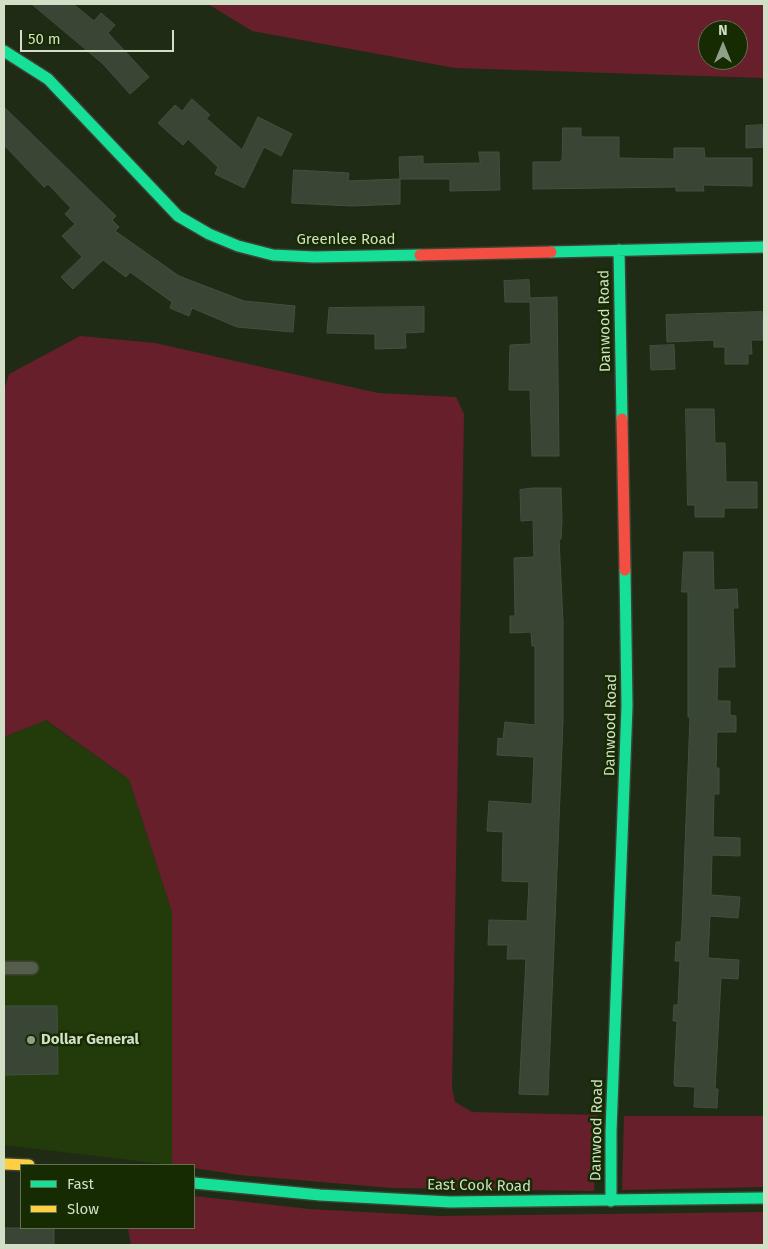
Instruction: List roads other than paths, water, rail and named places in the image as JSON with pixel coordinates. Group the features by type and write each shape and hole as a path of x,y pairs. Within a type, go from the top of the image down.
{"street":[{"name":"Greenlee Road","path":"4,51 18,58 48,79 178,216 209,234 238,246 273,255 314,257 764,248"},
{"name":"Danwood Road","path":"610,1201 610,1131 627,706 619,250"},
{"path":"4,1164 20,1165"},
{"name":"East Cook Road","path":"195,1182 385,1200 495,1202 764,1198"}],"lane":[{"path":"4,968 32,968"}],"place":[{"name":"Dollar General","path":"31,1040"}]}
